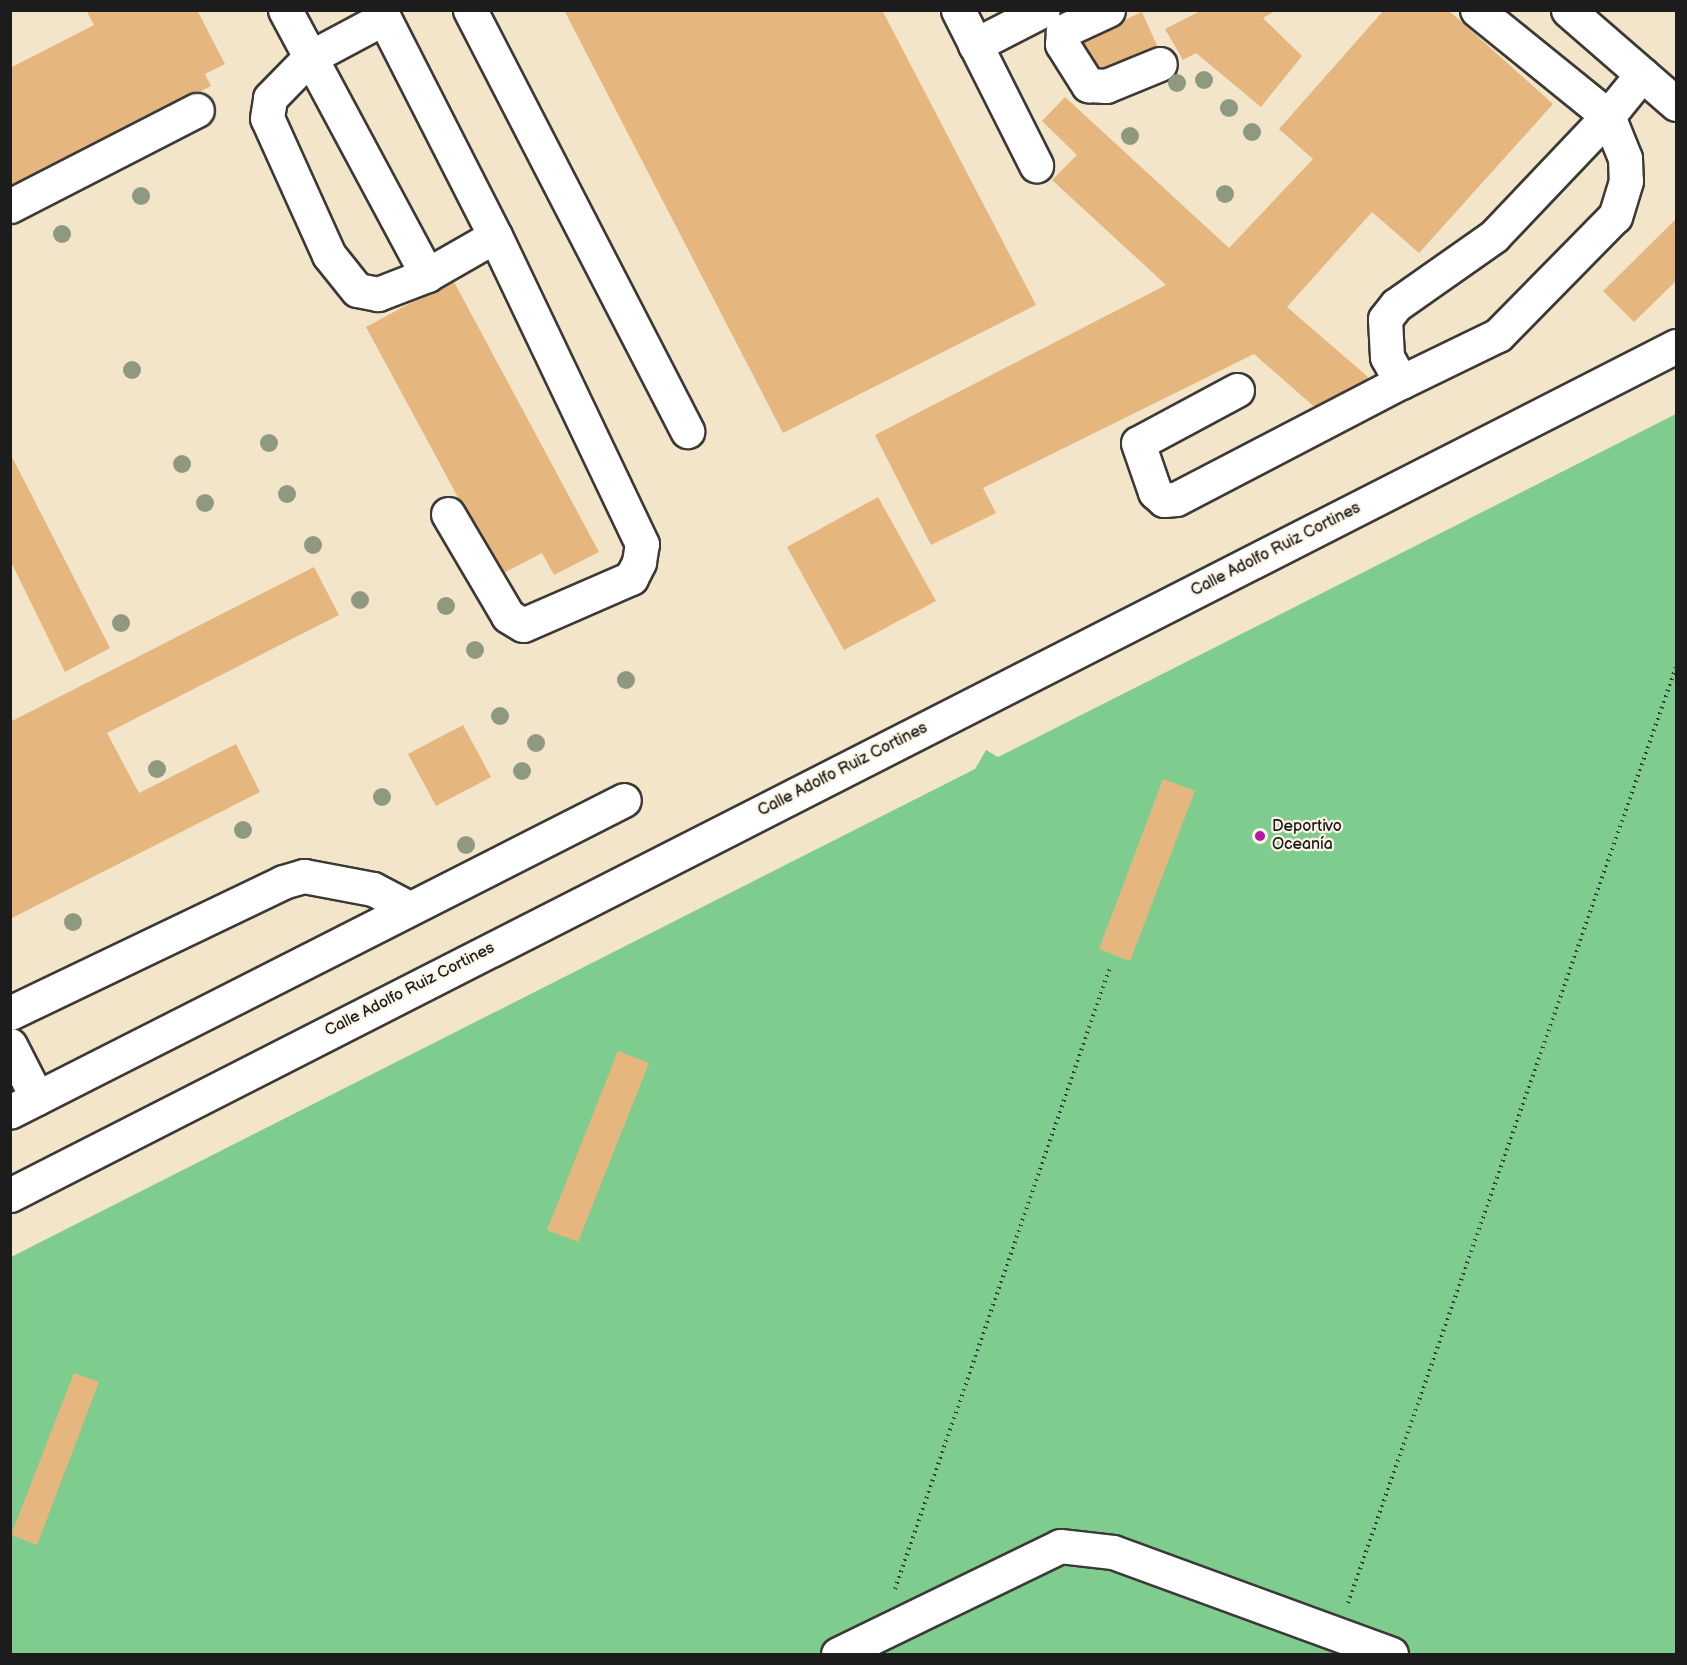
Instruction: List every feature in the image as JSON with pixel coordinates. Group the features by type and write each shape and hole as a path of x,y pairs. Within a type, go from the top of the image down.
{"street":[{"path":"285,10 427,275"},
{"path":"470,10 687,431"},
{"path":"958,10 1036,165"},
{"path":"975,45 1043,10"},
{"path":"1108,10 1063,31 1062,44 1089,85 1106,86 1160,64"},
{"path":"1237,390 1138,443 1155,492 1164,500 1176,499 1401,382 1498,335 1615,216 1626,169 1608,117 1477,10"},
{"path":"1568,10 1677,104"},
{"path":"448,514 508,616 523,625 631,578 639,562 642,544 495,236 382,14 309,58 270,98 267,118 329,255 357,290 378,294 427,275 495,236"},
{"path":"1401,382 1387,357 1385,319 1396,305 1494,236 1608,117 1642,74"},
{"path":"10,206 197,110"},
{"name":"Calle Adolfo Ruiz Cortines","path":"10,1195 1677,346"},
{"path":"10,1045 24,1105 624,800"},
{"path":"10,1013 304,876 372,889 409,908"},
{"path":"838,1654 1060,1546 1113,1552 1390,1654"}],"path":[{"path":"1337,1635 1677,667"},
{"path":"880,1633 1110,967"}],"green space":[{"name":"Deportivo Oceanía","path":"1676,414 1676,1654 11,1654 11,1257 975,769 986,750 998,757"}],"building":[{"path":"86,10 197,10 225,64 205,74 211,86 10,189 10,68 94,25"},
{"path":"564,10 882,10 1036,305 783,433"},
{"path":"1202,10 1277,10 1263,18 1302,56 1261,107 1196,53 1183,60 1165,29"},
{"path":"1384,10 1448,10 1553,104 1419,253 1372,212 1287,307 1368,377 1327,418 1254,354 983,488 996,513 931,545 875,435 1166,285 1052,180 1077,155 1042,121 1065,97 1229,248 1313,159 1279,129"},
{"path":"1142,12 1159,50 1093,80 1076,42"},
{"path":"1676,219 1676,281 1634,322 1603,291"},
{"path":"453,280 599,552 554,575 542,553 500,575 366,327"},
{"path":"10,453 110,648 65,672 10,560"},
{"path":"878,497 936,601 844,650 787,547"},
{"path":"314,567 339,615 107,733 139,793 236,744 260,792 10,919 10,722"},
{"path":"463,725 491,777 436,806 408,754"},
{"path":"1163,779 1195,791 1130,961 1099,949"},
{"path":"618,1051 649,1063 578,1242 547,1230"},
{"path":"74,1373 99,1382 37,1545 11,1535"}],"place":[{"name":"Deportivo Oceanía","path":"1260,836"}]}
